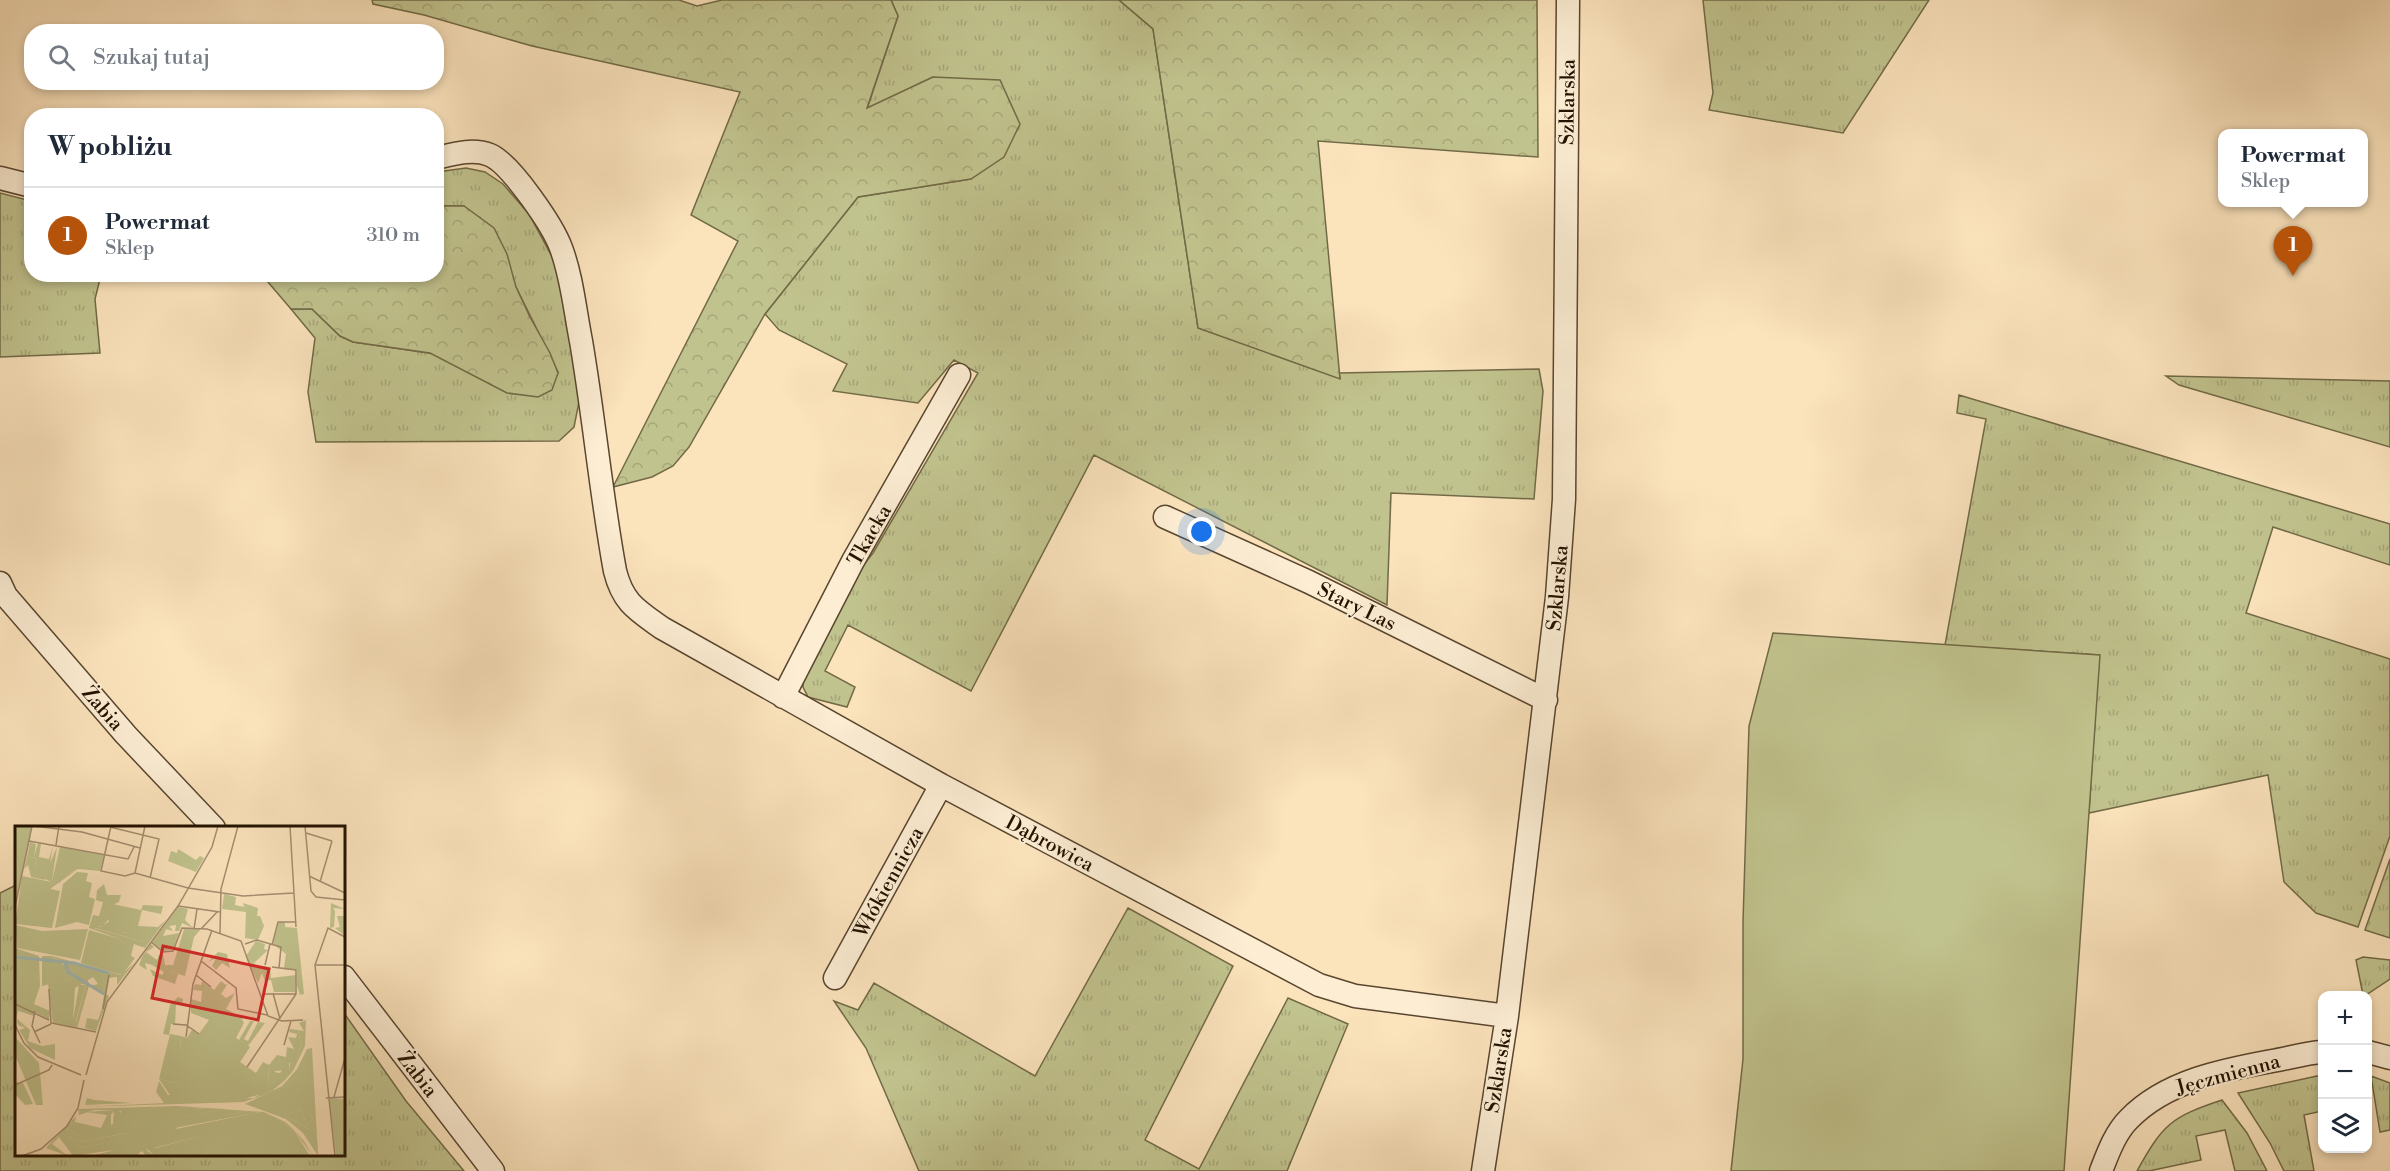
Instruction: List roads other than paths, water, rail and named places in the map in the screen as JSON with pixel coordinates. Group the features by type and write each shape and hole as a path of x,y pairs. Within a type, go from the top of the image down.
{"street":[{"name":"Szklarska","path":"1483,1171 1507,1017 1557,597 1564,499 1568,0"},
{"name":"Dąbrowica","path":"444,157 472,152 488,154 499,160 531,198 562,249 590,396 620,587 630,605 662,628 941,785 1319,985 1354,996 1507,1017"},
{"path":"0,178 24,184"},
{"name":"Tkacka","path":"783,697 853,561 959,375"},
{"name":"Stary Las","path":"1165,517 1309,582 1546,700"},
{"name":"Żabia","path":"2,592 126,735 212,826"},
{"name":"Włókiennicza","path":"835,978 941,785"},
{"name":"Żabia","path":"345,978 494,1171"},
{"name":"Jęczmienna","path":"2101,1171 2111,1145 2128,1120 2148,1102 2171,1089 2236,1068 2318,1053"},
{"path":"2372,1053 2390,1058"}],"place":[{"name":"Powermat","path":"2293,276"}]}
